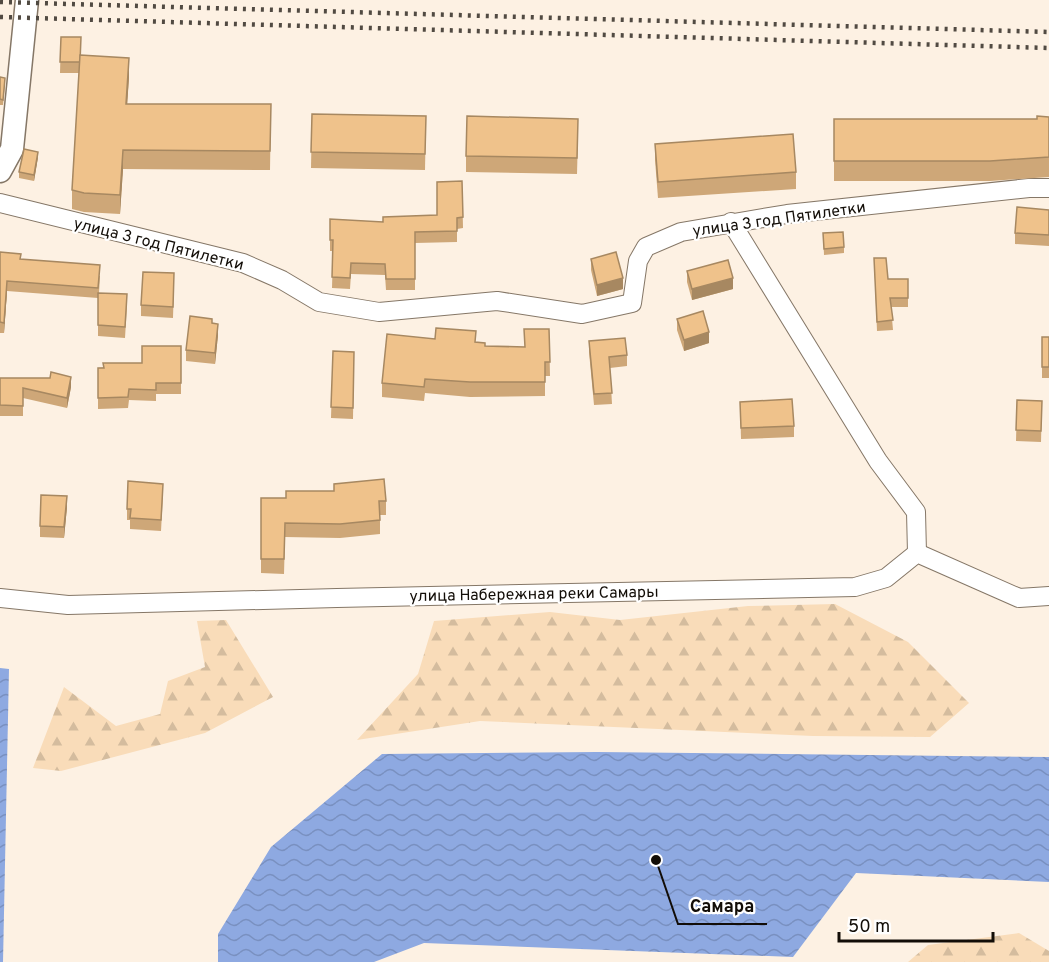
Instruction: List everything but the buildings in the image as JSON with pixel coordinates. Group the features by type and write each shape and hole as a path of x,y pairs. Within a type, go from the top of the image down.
{"street":[{"path":"0,171 12,149 27,0"},
{"name":"улица 3 год Пятилетки","path":"0,202 243,263 282,280 319,302 379,312 497,301 582,314 632,303 638,261 646,247 681,232 787,214 1029,188 1049,188"},
{"path":"731,222 878,462 916,512 917,553 1019,598 1049,596"},
{"name":"улица Набережная реки Самары","path":"0,598 68,605 855,587 886,578 917,553"}],"green space":[{"path":"835,604 908,642 969,703 930,737 813,736 480,721 357,740 418,674 434,621 550,612 620,620 748,606"},
{"path":"226,620 273,697 205,733 61,771 33,768 64,687 116,726 160,714 168,681 205,667 197,621"},
{"path":"1019,933 1049,951 1049,962 908,962 928,945"}],"water":[{"path":"0,668 9,669 3,962 0,962"},
{"path":"597,752 1049,757 1049,882 856,873 793,957 424,943 374,962 218,962 218,934 271,847 382,754"}],"railway":[{"path":"0,2 1049,32"},
{"path":"0,17 1049,48"}],"place":[{"name":"Самара","path":"656,860"}]}
